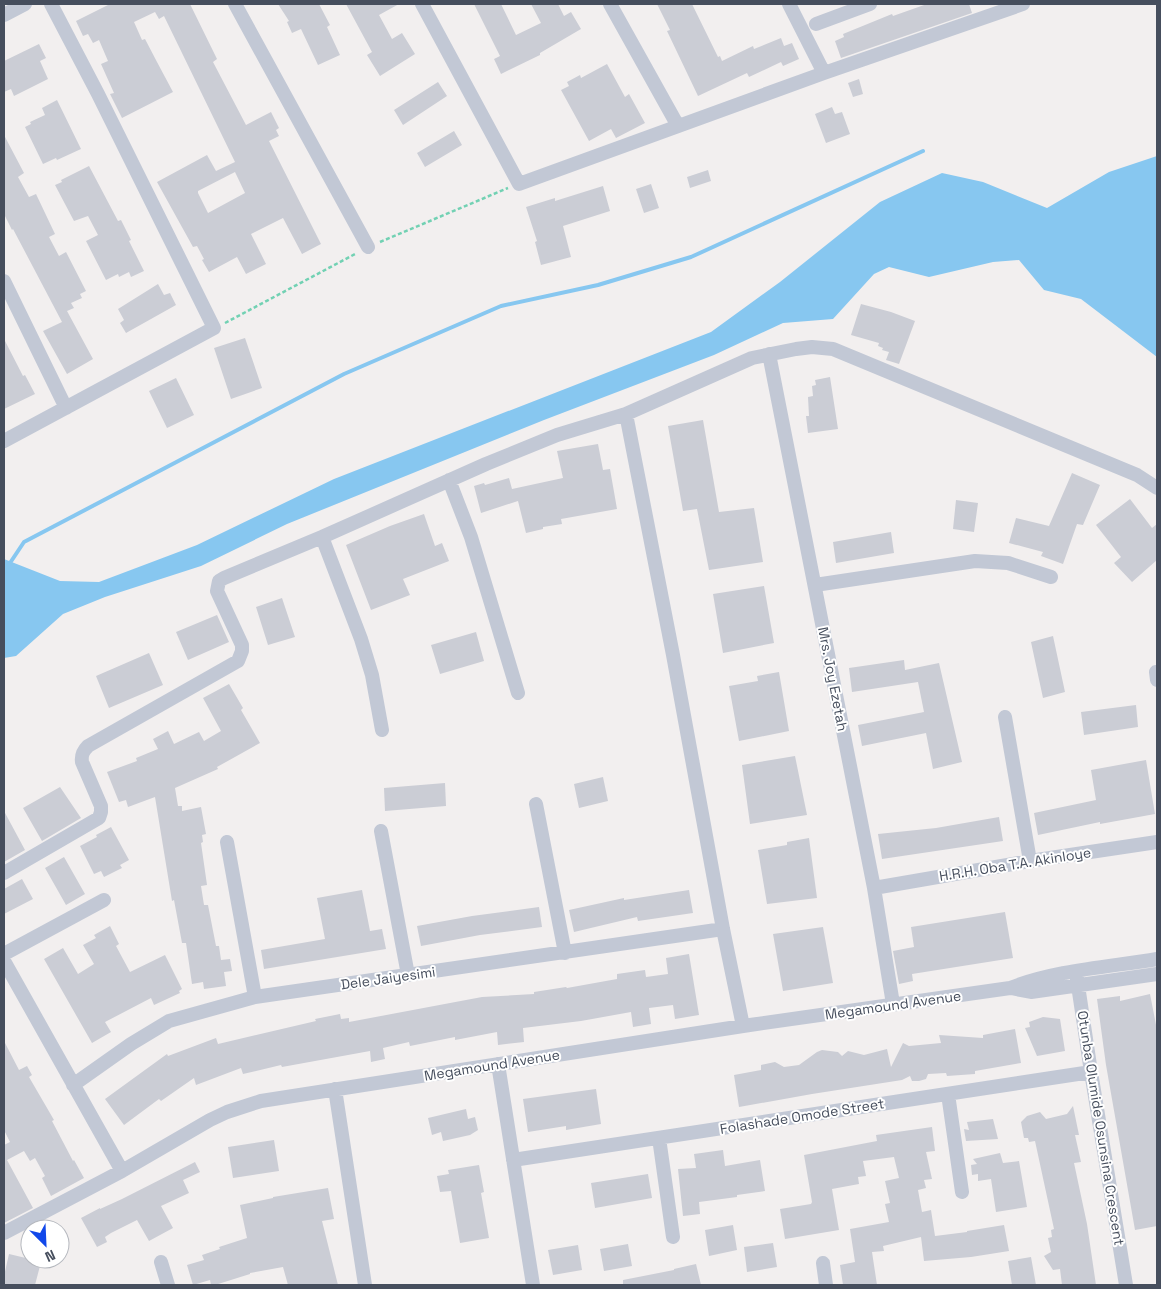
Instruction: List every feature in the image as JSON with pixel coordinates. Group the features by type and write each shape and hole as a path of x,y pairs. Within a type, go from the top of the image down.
{"street":[{"path":"4,15 25,4"},
{"path":"4,441 214,328 51,4"},
{"path":"235,4 368,247"},
{"path":"422,4 518,184 998,8 1023,4"},
{"path":"610,4 678,126"},
{"path":"789,4 824,73"},
{"path":"816,24 870,4"},
{"path":"4,281 66,408"},
{"path":"4,873 99,818 102,812 101,806 82,762 84,750 88,746 238,661 242,652 242,645 217,591 219,581 449,480 557,436 626,414 752,358 812,347 833,350 1138,476 1157,488"},
{"name":"Mrs. Joy Ezetah","path":"769,354 874,888 893,1004"},
{"path":"626,414 674,655 723,929 743,1026"},
{"path":"449,480 471,537 518,693"},
{"path":"322,537 372,675 382,730"},
{"path":"815,585 975,561 1008,563 1050,577"},
{"path":"1005,717 1030,861"},
{"path":"536,804 565,953"},
{"path":"381,832 408,975"},
{"path":"227,842 255,997"},
{"name":"H.R.H. Oba T.A. Akinloye","path":"874,888 1030,861 1157,842"},
{"path":"4,954 104,900"},
{"name":"Dele Jaiyesimi","path":"73,1085 131,1044 169,1021 255,997 723,929"},
{"name":"Megamound Avenue","path":"4,1233 122,1171 186,1133 227,1112 261,1101 743,1026 1010,988 1028,981 1157,959"},
{"path":"4,961 122,1171"},
{"name":"Otunba Olumide Osunsina Crescent","path":"1076,972 1126,1285"},
{"name":"Megamound Avenue","path":"1010,988 1030,992 1157,974"},
{"path":"498,1064 533,1285"},
{"name":"Folashade Omode Street","path":"513,1160 1091,1072"},
{"path":"335,1089 365,1285"},
{"path":"948,1094 962,1192"},
{"path":"659,1138 674,1237"},
{"path":"161,1262 168,1285"},
{"path":"823,1264 826,1285"}],"water":[{"path":"1157,156 1157,357 1081,299 1044,290 1019,260 993,262 929,277 889,267 874,274 833,319 783,323 714,355 544,420 287,524 201,566 105,597 63,614 16,656 4,658 4,559 60,581 99,582 197,545 334,479 711,332 780,282 880,202 942,173 983,182 1047,208 1109,172"}],"building":[{"path":"110,4 190,4 217,59 213,62 246,125 271,112 279,128 276,130 279,136 269,141 321,244 302,254 283,218 251,234 266,264 246,274 237,257 209,272 197,246 193,247 157,182 207,155 216,171 235,162 164,16 159,19 155,12 134,22 142,40 145,39 173,92 122,118 110,94 114,93 101,64 108,61 99,40 93,43 88,34 83,36 76,21","holes":["235,172 245,193 208,213 198,191"]},
{"path":"278,4 319,4 330,25 327,27 340,55 318,65 301,29 292,33 287,22 289,21"},
{"path":"346,4 399,4 379,15 392,39 402,33 415,54 380,76 367,55 372,52"},
{"path":"474,4 501,4 516,35 541,23 531,4 558,4 564,16 571,12 581,29 540,53 540,55 501,74 494,59 500,56"},
{"path":"657,4 692,4 718,57 720,56 722,61 753,46 754,49 781,38 784,46 792,43 799,59 783,66 781,62 749,77 747,73 698,96 667,31 670,30"},
{"path":"927,4 969,4 972,13 841,58 835,41 844,37 843,34 892,14 893,16"},
{"path":"39,44 46,58 40,61 48,79 14,96 11,89 4,92 4,61"},
{"path":"607,64 625,97 629,94 645,123 616,138 611,129 589,141 561,90 569,86 567,82 580,75 581,78"},
{"path":"859,79 863,94 853,97 848,83"},
{"path":"438,82 447,96 403,125 394,110"},
{"path":"57,100 81,149 43,164 25,127 31,124 30,122 45,115 42,108"},
{"path":"832,107 835,114 842,112 850,134 826,143 815,114"},
{"path":"454,131 462,145 425,167 417,153"},
{"path":"4,135 24,173 18,177 29,197 36,194 55,234 49,237 59,256 66,252 86,291 80,294 82,298 71,303 74,308 67,311 93,359 67,374 43,331 62,322 4,214"},
{"path":"89,166 118,221 121,220 144,271 131,277 129,272 119,277 118,274 106,280 86,241 98,235 88,216 74,221 55,185"},
{"path":"708,170 711,181 690,188 687,177"},
{"path":"651,184 659,208 644,213 636,189"},
{"path":"603,186 610,211 563,226 571,257 541,265 535,242 537,241 526,207 555,198 555,201"},
{"path":"158,284 164,295 170,293 176,305 126,333 120,323 124,320 118,309"},
{"path":"861,304 915,321 899,364 886,360 889,352 882,350 883,348 878,346 879,343 851,335"},
{"path":"245,338 262,388 231,399 214,348"},
{"path":"4,339 23,376 25,375 35,394 4,409"},
{"path":"830,377 838,429 808,433 806,416 809,416 808,397 813,396 812,386 816,385 815,380"},
{"path":"176,378 194,415 167,428 149,391"},
{"path":"703,420 719,512 754,508 763,562 709,570 697,509 683,511 668,426"},
{"path":"598,444 603,470 610,469 617,509 561,519 562,524 543,527 543,529 526,533 518,501 481,513 474,486 509,478 512,489 563,478 557,451"},
{"path":"1072,473 1100,485 1083,525 1077,524 1063,564 1041,556 1043,552 1009,543 1016,518 1049,526"},
{"path":"1130,499 1152,528 1157,524 1157,560 1132,582 1114,563 1121,557 1096,525"},
{"path":"956,500 978,503 974,532 953,529"},
{"path":"424,514 435,546 442,543 449,561 403,579 410,595 371,610 346,545"},
{"path":"891,532 894,553 836,563 833,542"},
{"path":"764,586 774,643 723,653 713,594"},
{"path":"282,598 295,637 268,645 256,607"},
{"path":"217,615 229,642 188,660 176,632"},
{"path":"476,632 484,661 440,674 431,645"},
{"path":"1053,636 1065,692 1043,698 1031,642"},
{"path":"149,653 163,685 109,708 96,676"},
{"path":"904,660 905,670 939,663 962,762 933,769 926,733 862,746 858,725 924,712 918,682 852,692 849,668"},
{"path":"779,672 789,731 739,741 729,686 758,681 757,676"},
{"path":"229,684 260,743 217,767 218,769 175,788 178,806 182,806 182,811 201,807 206,834 202,835 203,842 201,843 207,885 201,886 204,905 208,905 216,946 219,946 221,960 230,959 232,971 224,972 226,986 204,989 203,982 192,984 186,943 182,943 174,900 172,901 155,797 128,807 126,800 119,802 107,772 137,761 136,758 158,749 153,739 168,731 174,744 199,732 204,741 221,731 203,698"},
{"path":"1136,705 1138,727 1084,735 1081,712"},
{"path":"795,756 807,815 750,824 742,765"},
{"path":"1146,760 1155,814 1100,824 1100,822 1038,835 1034,813 1096,800 1091,770"},
{"path":"603,777 608,801 579,808 574,784"},
{"path":"445,783 446,806 385,811 384,788"},
{"path":"60,787 81,818 42,841 23,808"},
{"path":"4,811 25,850 4,862"},
{"path":"999,817 1003,841 882,859 878,834 936,828"},
{"path":"111,827 129,860 120,865 122,868 104,877 101,871 94,874 80,846"},
{"path":"809,838 817,898 767,904 758,850 787,845 787,842"},
{"path":"64,857 85,894 66,905 45,868"},
{"path":"22,879 33,899 4,914 4,889"},
{"path":"362,890 370,931 382,929 386,949 264,969 261,950 325,939 317,898"},
{"path":"689,890 693,913 638,921 637,917 574,932 569,910 624,898 624,900"},
{"path":"539,907 542,927 480,935 421,946 417,926"},
{"path":"1005,912 1013,958 912,974 913,981 899,984 893,951 914,947 911,927"},
{"path":"110,926 119,944 116,946 130,972 165,955 182,989 179,991 180,993 154,1005 151,998 105,1022 111,1032 92,1043 44,959 63,948 78,974 94,964 83,945 96,938 94,935"},
{"path":"823,927 833,983 783,991 773,934"},
{"path":"689,954 699,1015 675,1019 673,1005 649,1008 651,1024 633,1027 631,1012 581,1021 523,1028 524,1042 498,1045 497,1032 455,1040 455,1037 410,1046 409,1042 383,1048 385,1059 371,1062 370,1051 282,1067 281,1065 243,1074 241,1068 196,1085 194,1078 161,1101 159,1099 124,1125 105,1099 167,1054 168,1056 216,1038 218,1044 340,1014 341,1019 349,1018 349,1022 482,997 534,994 534,992 617,979 617,974 645,970 646,977 668,974 666,958"},
{"path":"1150,994 1157,1030 1157,1226 1135,1230 1106,1065 1097,999 1120,996 1120,1001"},
{"path":"1043,1017 1060,1019 1065,1051 1037,1056 1025,1028 1030,1027 1029,1022"},
{"path":"1015,1029 1021,1063 975,1071 975,1074 947,1076 946,1073 928,1074 926,1079 919,1081 912,1081 910,1076 902,1080 739,1107 734,1075 761,1070 761,1065 775,1062 784,1067 799,1065 822,1050 838,1052 842,1056 848,1051 864,1055 887,1049 891,1067 903,1043 909,1046 941,1043 939,1035 983,1038 983,1035"},
{"path":"4,1041 19,1070 27,1066 32,1075 29,1077 54,1120 52,1121 73,1161 84,1178 51,1196 42,1178 45,1176 35,1158 30,1161 24,1151 7,1160 33,1208 4,1223 4,1145 10,1142 4,1130"},
{"path":"596,1089 601,1124 566,1130 566,1126 528,1132 523,1099"},
{"path":"1073,1106 1079,1135 1075,1135 1081,1162 1074,1163 1087,1224 1096,1285 1062,1285 1060,1269 1053,1270 1044,1256 1051,1252 1048,1238 1052,1237 1051,1230 1054,1229 1035,1141 1029,1142 1028,1138 1024,1138 1021,1122 1027,1116 1040,1112 1046,1119 1067,1114"},
{"path":"466,1109 468,1119 475,1117 478,1130 470,1135 443,1141 441,1132 432,1135 428,1118"},
{"path":"993,1119 998,1139 966,1141 964,1129 969,1130 967,1122"},
{"path":"932,1127 935,1151 926,1152 932,1179 924,1180 926,1188 918,1190 922,1212 931,1210 935,1236 1004,1225 1009,1251 971,1257 924,1261 921,1237 883,1246 884,1251 872,1252 877,1285 843,1285 840,1265 855,1262 850,1229 889,1222 885,1204 890,1203 885,1181 899,1178 894,1157 863,1161 866,1176 858,1177 859,1184 832,1189 839,1230 785,1239 780,1209 811,1204 812,1202 804,1155 877,1141 876,1135"},
{"path":"274,1140 279,1171 233,1178 228,1147"},
{"path":"723,1150 725,1166 760,1160 765,1191 699,1202 700,1214 683,1216 678,1169 696,1168 694,1154"},
{"path":"1000,1153 1003,1163 1019,1161 1027,1207 996,1212 991,1179 978,1181 978,1174 972,1175 971,1165 977,1164 973,1159"},
{"path":"195,1162 200,1172 183,1180 189,1193 161,1206 173,1228 149,1241 137,1220 105,1237 107,1242 97,1247 81,1218"},
{"path":"479,1165 484,1192 481,1193 489,1238 460,1243 451,1191 440,1192 437,1176 449,1174 448,1170"},
{"path":"648,1174 652,1198 595,1208 591,1183"},
{"path":"328,1188 334,1219 322,1221 338,1285 288,1285 283,1267 250,1273 215,1285 211,1285 210,1280 193,1285 187,1265 204,1260 202,1255 220,1249 219,1247 247,1238 240,1205 273,1197"},
{"path":"733,1225 737,1250 709,1256 705,1230"},
{"path":"773,1243 777,1267 747,1272 744,1247"},
{"path":"628,1244 632,1266 604,1271 600,1249"},
{"path":"578,1245 582,1270 553,1275 548,1250"},
{"path":"9,1254 20,1257 20,1269 39,1269 35,1285 4,1285"},
{"path":"1031,1257 1036,1285 1012,1285 1008,1261"},
{"path":"696,1264 701,1285 623,1285 623,1280"}],"waterway":[{"path":"4,572 24,542 344,374 501,306 598,285 691,257 923,151"}]}
